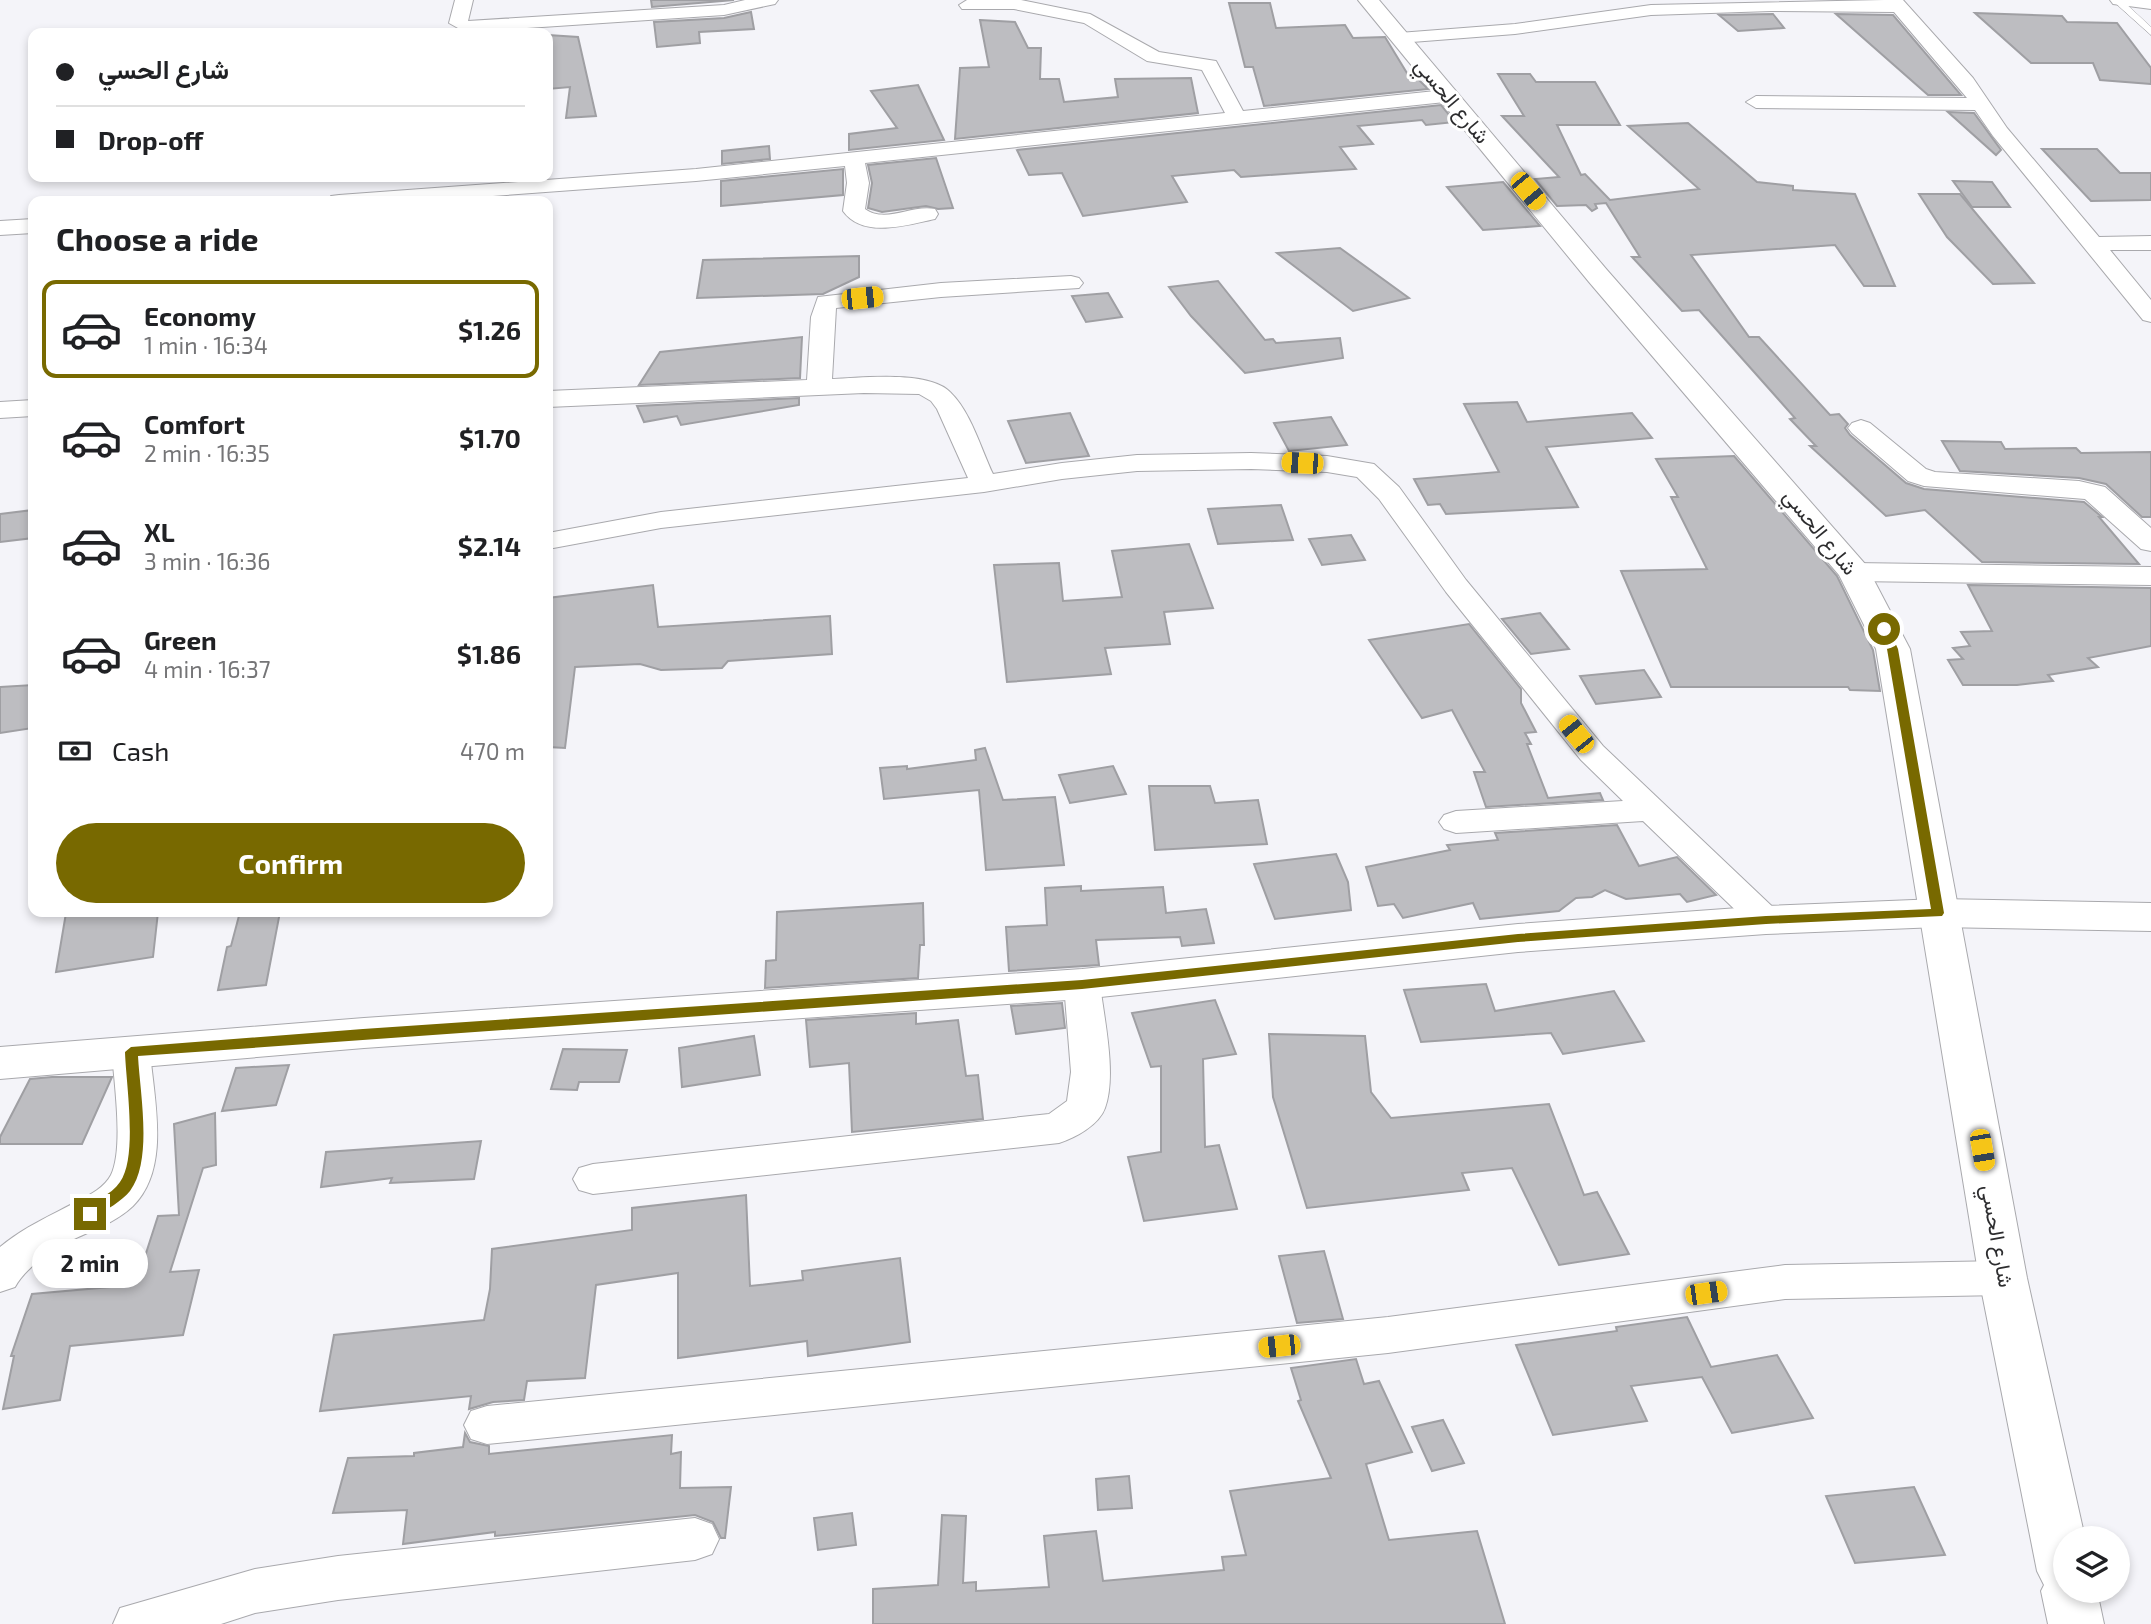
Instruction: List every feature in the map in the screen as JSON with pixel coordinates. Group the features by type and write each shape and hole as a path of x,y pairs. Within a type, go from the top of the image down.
{"main road":[{"name":"شارع الحسي","path":"1368,0 1445,96 1473,124 1598,276 1854,572 1893,649 2003,1278 2055,1526"},
{"path":"2119,0 2151,3"},
{"path":"0,1063 377,1032 1082,984 1518,938 1766,920 1938,913 2151,918"},
{"path":"2072,1603 2076,1624"}],"street":[{"path":"464,0 458,23 465,27 724,10 769,0"},
{"path":"593,19 597,0"},
{"path":"1399,38 1516,29 1651,10 1896,3 1983,104 2000,132 2151,315"},
{"path":"968,5 1014,4 1090,19 1154,57 1202,62 1211,68 1236,116"},
{"path":"408,196 696,175 1445,96"},
{"path":"1756,102 1983,104"},
{"path":"854,159 858,183 854,212 859,217 870,221 927,214"},
{"path":"0,228 28,226"},
{"path":"2093,244 2151,243"},
{"path":"819,387 823,342 822,308 826,302 941,289 1071,283"},
{"path":"553,399 905,384 923,387 940,396 949,408 984,484"},
{"path":"0,410 28,408"},
{"path":"1861,428 1917,475 1933,480 2078,489 2095,493 2151,543"},
{"path":"553,540 661,520 1137,464 1251,461 1327,464 1365,470 1389,493 1456,586 1592,753 1766,920"},
{"path":"1854,572 2151,576"},
{"path":"1456,822 1653,810"},
{"path":"593,1179 1059,1129 1086,1107 1090,1072 1082,984"},
{"path":"0,1275 4,1268 42,1237 110,1202 133,1173 136,1146 131,1052"},
{"path":"487,1424 1388,1335 1785,1282 2003,1278"},
{"path":"137,1624 189,1612 255,1591 338,1577 695,1539"}],"lane":[{"path":"2119,0 2151,32"}],"building":[{"path":"651,0 734,0 652,7"},
{"path":"1229,3 1270,3 1276,28 1345,25 1353,38 1385,37 1410,78 1417,78 1428,89 1264,106 1253,67 1245,67"},
{"path":"751,12 754,29 699,32 700,43 657,47 654,22 724,18"},
{"path":"1975,13 2062,16 2067,22 2117,23 2151,68 2151,84 2100,80 2093,63 2031,63"},
{"path":"1773,14 1784,28 1738,31 1719,15"},
{"path":"1836,14 1893,15 1961,95 1928,95"},
{"path":"980,20 1015,22 1028,48 1041,48 1040,79 1059,79 1064,102 1118,97 1115,79 1191,78 1198,113 955,139 960,68 989,67"},
{"path":"553,35 578,37 596,116 566,118 570,87 553,89"},
{"path":"1498,74 1530,74 1536,82 1595,82 1620,125 1557,125 1581,175 1585,174 1610,200 1699,189 1628,126 1688,123 1757,182 1793,186 1793,190 1855,194 1895,286 1864,286 1835,245 1691,255 1749,337 1759,337 1830,415 1839,414 1848,424 1845,428 1850,435 1906,483 1924,489 2084,502 2102,517 2099,517 2139,564 1982,562 1925,510 1886,516 1810,446 1816,446 1790,419 1795,418 1699,310 1682,311 1632,257 1640,257 1606,203 1595,204 1597,208 1592,211 1586,205 1557,206 1535,179 1559,177 1502,116 1524,116"},
{"path":"918,85 944,140 849,150 849,134 897,128 871,91"},
{"path":"1441,105 1455,122 1426,125 1422,120 1358,126 1373,144 1340,147 1356,169 1241,177 1234,170 1172,176 1187,202 1083,216 1062,173 1029,175 1017,150"},
{"path":"1948,112 1974,113 2001,150 1996,155"},
{"path":"769,146 770,159 722,164 722,151"},
{"path":"2042,149 2097,149 2120,173 2151,173 2151,200 2091,201"},
{"path":"936,158 953,208 938,209 926,206 882,212 868,208 872,183 868,165"},
{"path":"843,169 843,195 721,206 721,181"},
{"path":"1953,181 1992,182 2010,207 1972,207"},
{"path":"1503,182 1540,226 1483,230 1447,187"},
{"path":"1919,194 1960,194 2034,283 1993,284 1947,237"},
{"path":"1340,248 1409,298 1353,311 1277,253"},
{"path":"859,256 859,277 823,294 697,298 703,260"},
{"path":"1218,281 1265,340 1273,339 1276,343 1340,338 1343,358 1245,373 1191,316 1169,287"},
{"path":"1108,293 1122,317 1086,322 1072,296"},
{"path":"802,337 800,378 639,385 660,352"},
{"path":"799,398 799,405 681,425 677,416 644,422 637,406"},
{"path":"1517,402 1527,422 1632,413 1652,438 1546,447 1578,507 1446,514 1440,504 1428,505 1414,479 1499,472 1464,404"},
{"path":"1070,413 1089,456 1026,463 1008,421"},
{"path":"1331,417 1347,445 1289,451 1274,423"},
{"path":"1942,441 2001,442 2005,449 2076,448 2081,453 2151,452 2151,517 2142,517 2106,484 2079,478 1960,471"},
{"path":"1734,456 1837,576 1873,650 1880,691 1850,690 1848,687 1671,687 1621,571 1707,569 1671,497 1678,497 1656,459"},
{"path":"1281,505 1293,540 1218,544 1208,509"},
{"path":"28,511 28,539 0,542 0,514"},
{"path":"1351,535 1365,560 1322,565 1309,539"},
{"path":"1189,544 1213,608 1164,612 1170,644 1105,648 1111,674 1007,682 994,565 1059,563 1063,601 1122,597 1112,551"},
{"path":"653,585 658,627 830,616 832,654 728,661 722,668 661,670 640,664 575,667 565,748 553,747 553,597"},
{"path":"1968,585 2151,588 2151,646 2088,658 2098,667 2048,675 2053,681 2017,685 1963,685 1948,660 1963,659 1953,648 1970,646 1961,632 1992,631"},
{"path":"1540,613 1569,649 1531,654 1502,619"},
{"path":"1469,624 1521,689 1521,703 1536,732 1525,733 1531,744 1527,744 1548,798 1600,793 1603,800 1486,807 1474,772 1485,772 1452,710 1422,718 1369,640"},
{"path":"1644,670 1661,697 1596,704 1580,676"},
{"path":"28,685 28,729 0,733 0,687"},
{"path":"985,748 1003,800 1055,797 1064,865 986,870 979,790 884,799 880,768 907,766 907,769 976,760 975,750"},
{"path":"1113,766 1126,794 1070,803 1059,775"},
{"path":"1149,786 1210,786 1215,803 1258,800 1267,844 1155,850"},
{"path":"1617,825 1639,866 1677,857 1716,895 1687,902 1680,894 1626,899 1605,890 1592,897 1576,898 1559,911 1480,919 1473,903 1403,918 1394,904 1378,906 1366,867 1450,850 1447,845 1498,840 1495,833"},
{"path":"1336,854 1348,882 1351,910 1275,919 1254,864"},
{"path":"1081,886 1081,891 1163,887 1166,913 1206,909 1214,943 1182,946 1180,937 1096,940 1099,965 1009,971 1006,927 1047,925 1045,888"},
{"path":"923,903 924,945 920,945 918,978 765,988 766,961 776,960 777,912"},
{"path":"65,917 157,917 153,957 56,972"},
{"path":"239,917 279,917 266,985 218,990 227,947 231,946"},
{"path":"1486,984 1495,1011 1614,991 1644,1041 1563,1054 1551,1033 1421,1042 1404,990"},
{"path":"1215,1000 1236,1054 1203,1059 1205,1147 1219,1145 1237,1209 1144,1221 1128,1157 1161,1152 1161,1066 1151,1067 1132,1013"},
{"path":"1062,1003 1065,1028 1016,1034 1011,1006"},
{"path":"916,1013 916,1024 958,1020 966,1076 978,1075 983,1119 852,1132 849,1063 810,1067 806,1020"},
{"path":"1269,1034 1365,1036 1371,1092 1391,1118 1549,1104 1584,1195 1597,1192 1629,1254 1559,1265 1512,1168 1462,1173 1469,1190 1307,1208 1273,1097"},
{"path":"754,1036 760,1075 682,1087 679,1048"},
{"path":"563,1049 627,1050 619,1082 579,1082 577,1090 551,1089"},
{"path":"289,1065 276,1105 222,1111 236,1068"},
{"path":"112,1077 82,1144 0,1144 0,1137 30,1079"},
{"path":"215,1113 216,1165 203,1168 170,1272 199,1270 183,1335 70,1346 60,1400 3,1409 14,1356 11,1356 32,1294 110,1287 112,1278 139,1275 158,1216 179,1215 174,1124"},
{"path":"481,1141 474,1179 390,1183 392,1178 321,1187 326,1152"},
{"path":"746,1195 750,1286 803,1280 802,1271 900,1258 910,1342 808,1356 807,1341 678,1358 678,1273 596,1285 585,1378 527,1381 524,1400 493,1402 469,1409 471,1396 320,1411 334,1335 484,1320 490,1289 492,1249 632,1230 632,1208"},
{"path":"1324,1251 1343,1319 1297,1323 1279,1256"},
{"path":"1687,1317 1711,1367 1777,1355 1813,1418 1732,1433 1702,1377 1631,1386 1647,1421 1553,1435 1516,1345 1617,1331 1616,1327"},
{"path":"1356,1359 1364,1384 1379,1381 1412,1452 1366,1464 1389,1540 1477,1531 1505,1624 873,1624 873,1589 938,1585 942,1515 966,1516 963,1583 976,1582 976,1591 1049,1587 1044,1536 1096,1531 1103,1581 1224,1570 1222,1557 1246,1555 1230,1491 1331,1478 1298,1401 1301,1400 1291,1368"},
{"path":"1443,1420 1464,1463 1432,1471 1412,1427"},
{"path":"465,1433 470,1442 489,1446 489,1454 672,1435 671,1454 681,1452 680,1488 731,1487 725,1538 721,1538 713,1522 695,1515 495,1536 495,1532 403,1544 407,1510 333,1513 348,1458 414,1456 414,1453 463,1447"},
{"path":"1129,1476 1132,1508 1098,1510 1096,1479"},
{"path":"1914,1487 1945,1555 1855,1563 1826,1496"},
{"path":"852,1513 856,1545 818,1550 814,1518"}],"route":[{"path":"90,1214 110,1202 123,1189 133,1173 136,1146 131,1052 363,1033 1082,984 1518,938 1766,920 1938,913 1893,649 1884,629"}]}
